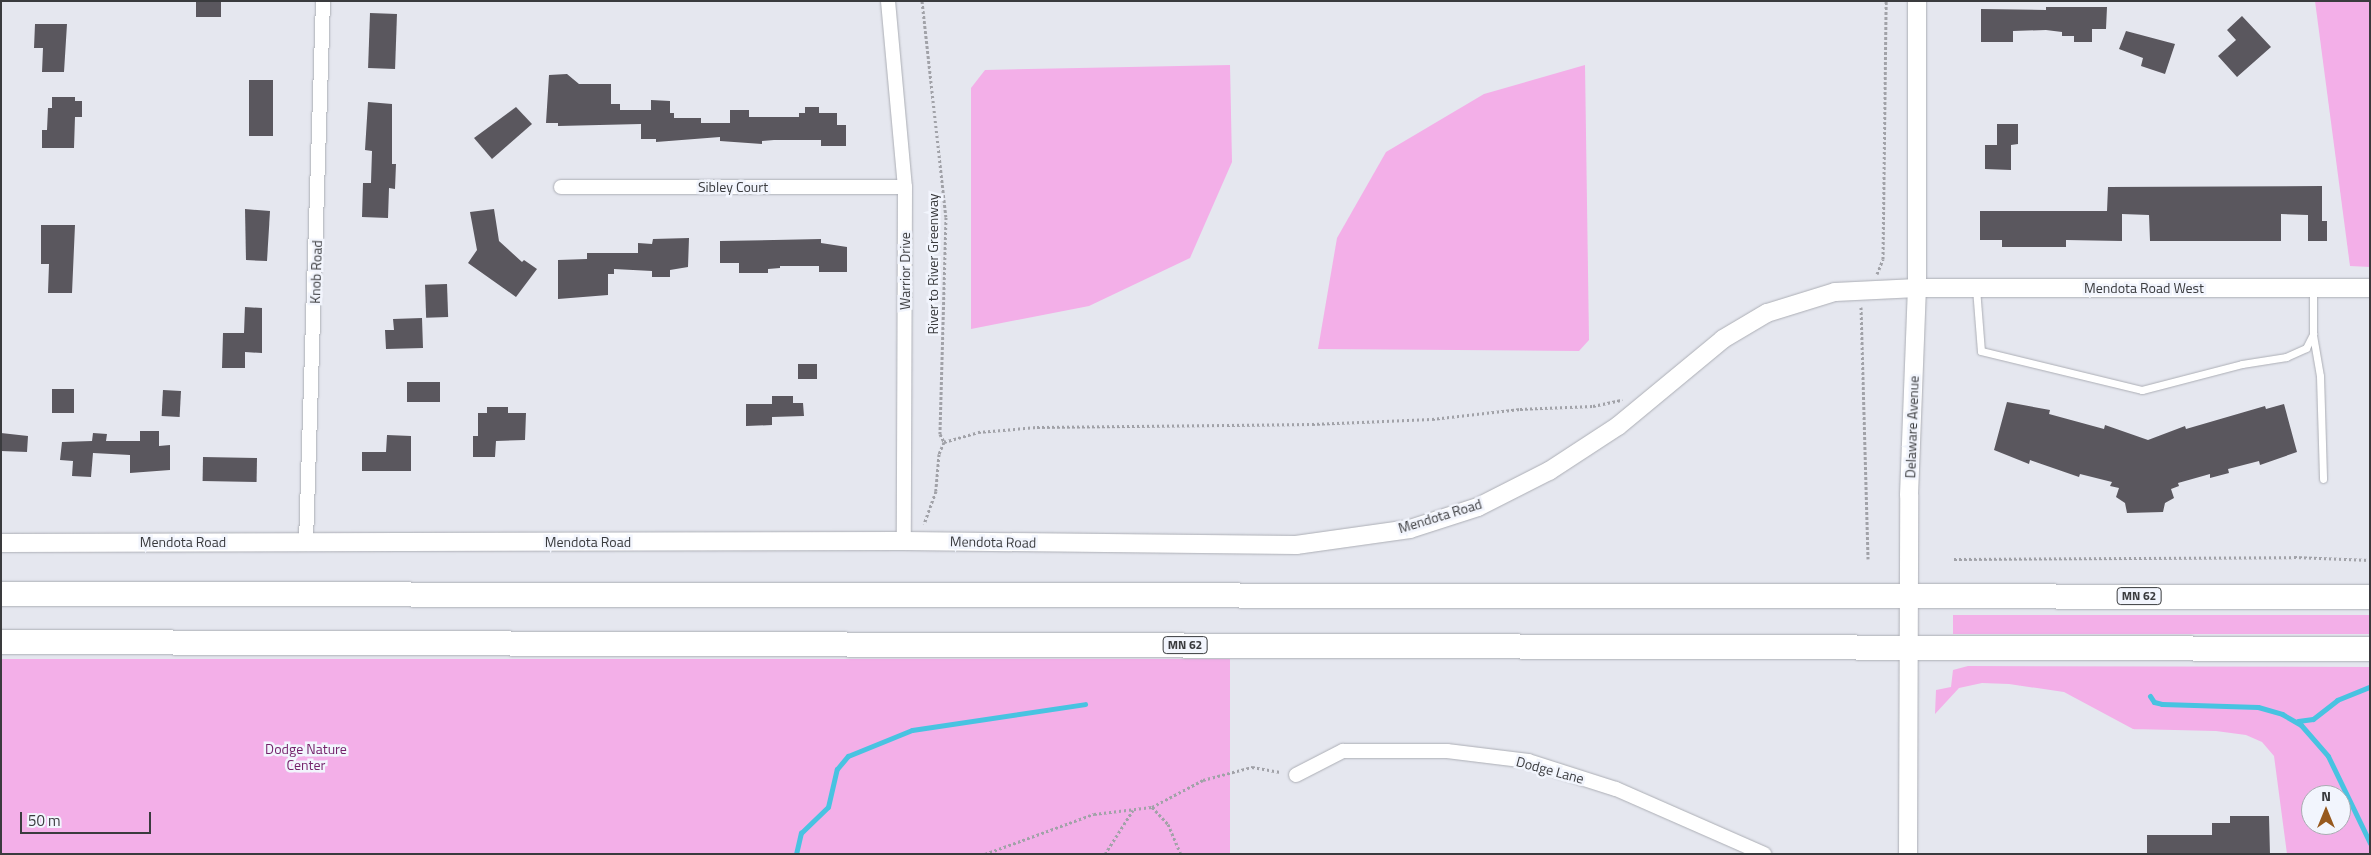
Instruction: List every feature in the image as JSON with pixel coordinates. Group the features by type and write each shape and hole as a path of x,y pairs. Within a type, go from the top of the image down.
{"highway":[{"name":"MN 62","path":"1,594 2370,597"},
{"name":"MN 62","path":"1,642 2370,649"}],"street":[{"name":"Knob Road","path":"306,542 323,1"},
{"name":"Warrior Drive","path":"888,1 905,187 904,541"},
{"name":"Delaware Avenue","path":"1908,854 1908,647 1918,288 1917,1"},
{"name":"Sibley Court","path":"561,187 905,187"},
{"name":"Mendota Road","path":"1,543 904,541 1296,545 1410,529 1478,506 1549,471 1618,426 1723,339 1768,313 1835,292 1918,288"},
{"name":"Mendota Road West","path":"1918,288 2370,288"},
{"name":"Dodge Lane","path":"1296,775 1343,751 1447,751 1528,761 1616,789 1764,854"}],"lane":[{"path":"1976,288 1981,351 2142,390 2242,364 2286,357 2306,348 2313,334"},
{"path":"2313,288 2313,334 2320,376 2322,479"}],"path":[{"name":"River to River Greenway","path":"922,1 946,217 940,434 944,442 940,454 936,491 925,524"},
{"path":"1868,275 1878,274 1884,259 1886,1"},
{"path":"1861,309 1868,559"},
{"path":"944,442 978,432 1037,427 1312,424 1432,419 1520,409 1593,406 1623,400 1630,393"},
{"path":"1954,559 2294,557 2370,560"},
{"path":"985,854 1094,814 1152,807 1203,780 1252,767 1296,775"},
{"path":"1152,807 1168,824 1181,854"},
{"path":"1106,854 1133,810"}],"green space":[{"path":"2315,1 2370,1 2370,267 2350,266"},
{"path":"1230,65 1232,162 1190,258 1089,306 971,329 971,88 985,70"},
{"path":"1585,65 1589,340 1579,351 1318,349 1337,238 1386,152 1484,94"},
{"path":"1953,615 2370,615 2370,634 1953,634"},
{"name":"Dodge Nature Center","path":"1,659 1230,659 1230,854 1,854"},
{"path":"1968,666 2370,667 2370,854 2287,854 2274,756 2262,742 2246,735 2216,731 2133,729 2064,692 2009,684 1982,683 1959,688 1935,714 1936,690 1951,687 1953,670"}],"building":[{"path":"196,1 221,1 221,17 196,17"},
{"path":"2046,7 2107,7 2106,29 2092,29 2092,42 2074,42 2074,36 2062,36 2062,32 2046,30 2013,31 2013,42 1981,42 1981,9 2046,10"},
{"path":"370,13 397,14 395,69 368,68"},
{"path":"2242,16 2271,47 2237,77 2218,56 2236,40 2227,30"},
{"path":"35,24 67,24 64,72 42,72 43,48 34,48"},
{"path":"2126,31 2175,44 2165,74 2141,66 2143,58 2119,49"},
{"path":"567,74 579,84 611,84 611,104 620,104 620,110 651,110 651,100 670,101 670,113 674,113 674,118 701,118 701,123 730,123 730,110 749,110 749,117 799,117 799,113 805,113 805,107 819,107 819,113 837,113 837,125 846,125 846,146 821,146 821,140 774,140 762,141 762,144 720,141 720,137 656,142 656,139 641,139 641,124 558,126 558,123 546,123 549,75"},
{"path":"249,80 273,80 273,136 249,136"},
{"path":"52,97 75,97 75,101 82,101 82,117 75,117 74,148 42,148 42,130 47,130 48,108 52,108"},
{"path":"368,102 392,104 392,164 396,164 395,189 389,188 388,218 362,217 363,183 371,183 372,151 365,150"},
{"path":"516,107 532,124 492,159 474,138"},
{"path":"1997,124 2018,124 2018,144 2011,145 2011,170 1985,169 1985,145 1997,145"},
{"path":"2322,186 2322,221 2327,221 2327,241 2308,241 2308,215 2281,214 2281,241 2150,241 2149,215 2122,214 2122,241 2066,240 2066,247 2002,247 2002,240 1980,240 1980,211 2107,211 2108,187"},
{"path":"245,209 270,211 267,261 246,260"},
{"path":"494,209 499,241 522,262 524,260 537,269 516,297 468,263 477,250 470,212"},
{"path":"41,225 75,225 72,293 48,293 49,264 41,264"},
{"path":"689,238 688,267 670,270 670,277 652,277 652,271 614,269 614,274 608,274 608,295 558,299 558,260 587,259 587,253 638,253 638,243 652,244 653,239"},
{"path":"821,239 821,243 847,247 847,272 819,272 819,266 780,266 780,268 768,269 768,273 739,273 739,263 720,263 720,241"},
{"path":"447,284 448,317 426,318 425,285"},
{"path":"245,307 262,308 262,353 245,352 245,368 222,368 223,333 244,333"},
{"path":"422,318 423,348 386,349 385,330 394,330 393,319"},
{"path":"798,364 817,364 817,379 798,379"},
{"path":"407,382 440,382 440,402 407,402"},
{"path":"52,389 74,389 74,413 52,413"},
{"path":"163,390 181,391 180,417 162,416"},
{"path":"772,396 793,396 793,403 803,403 804,416 772,417 772,425 746,426 746,404 772,404"},
{"path":"2007,402 2050,410 2049,414 2104,429 2105,425 2148,440 2185,426 2186,429 2265,406 2266,409 2284,404 2297,452 2260,465 2259,461 2228,469 2229,473 2210,478 2210,474 2178,483 2179,486 2171,489 2174,498 2165,503 2163,512 2127,513 2125,503 2116,497 2119,488 2110,486 2112,482 2080,474 2079,477 2030,460 2029,464 1994,450"},
{"path":"487,407 508,407 508,413 526,413 525,440 496,441 495,457 473,457 473,436 478,436 478,413 487,413"},
{"path":"140,431 159,431 159,446 170,445 170,470 130,473 130,455 93,453 91,477 72,476 73,461 60,460 62,442 92,441 93,433 107,434 106,441 140,441"},
{"path":"1,433 28,436 27,452 1,451"},
{"path":"387,435 411,436 411,471 362,471 362,452 386,452"},
{"path":"203,457 257,458 257,482 203,481"},
{"path":"2230,816 2269,816 2270,854 2147,854 2147,835 2212,835 2212,823 2230,823"}],"waterway":[{"path":"2298,721 2313,719 2337,700 2370,687"},
{"path":"2150,696 2154,702 2162,704 2258,707 2282,714 2301,725 2328,756 2370,843"},
{"path":"796,854 801,833 828,807 837,769 848,756 912,730 1085,704"}]}
